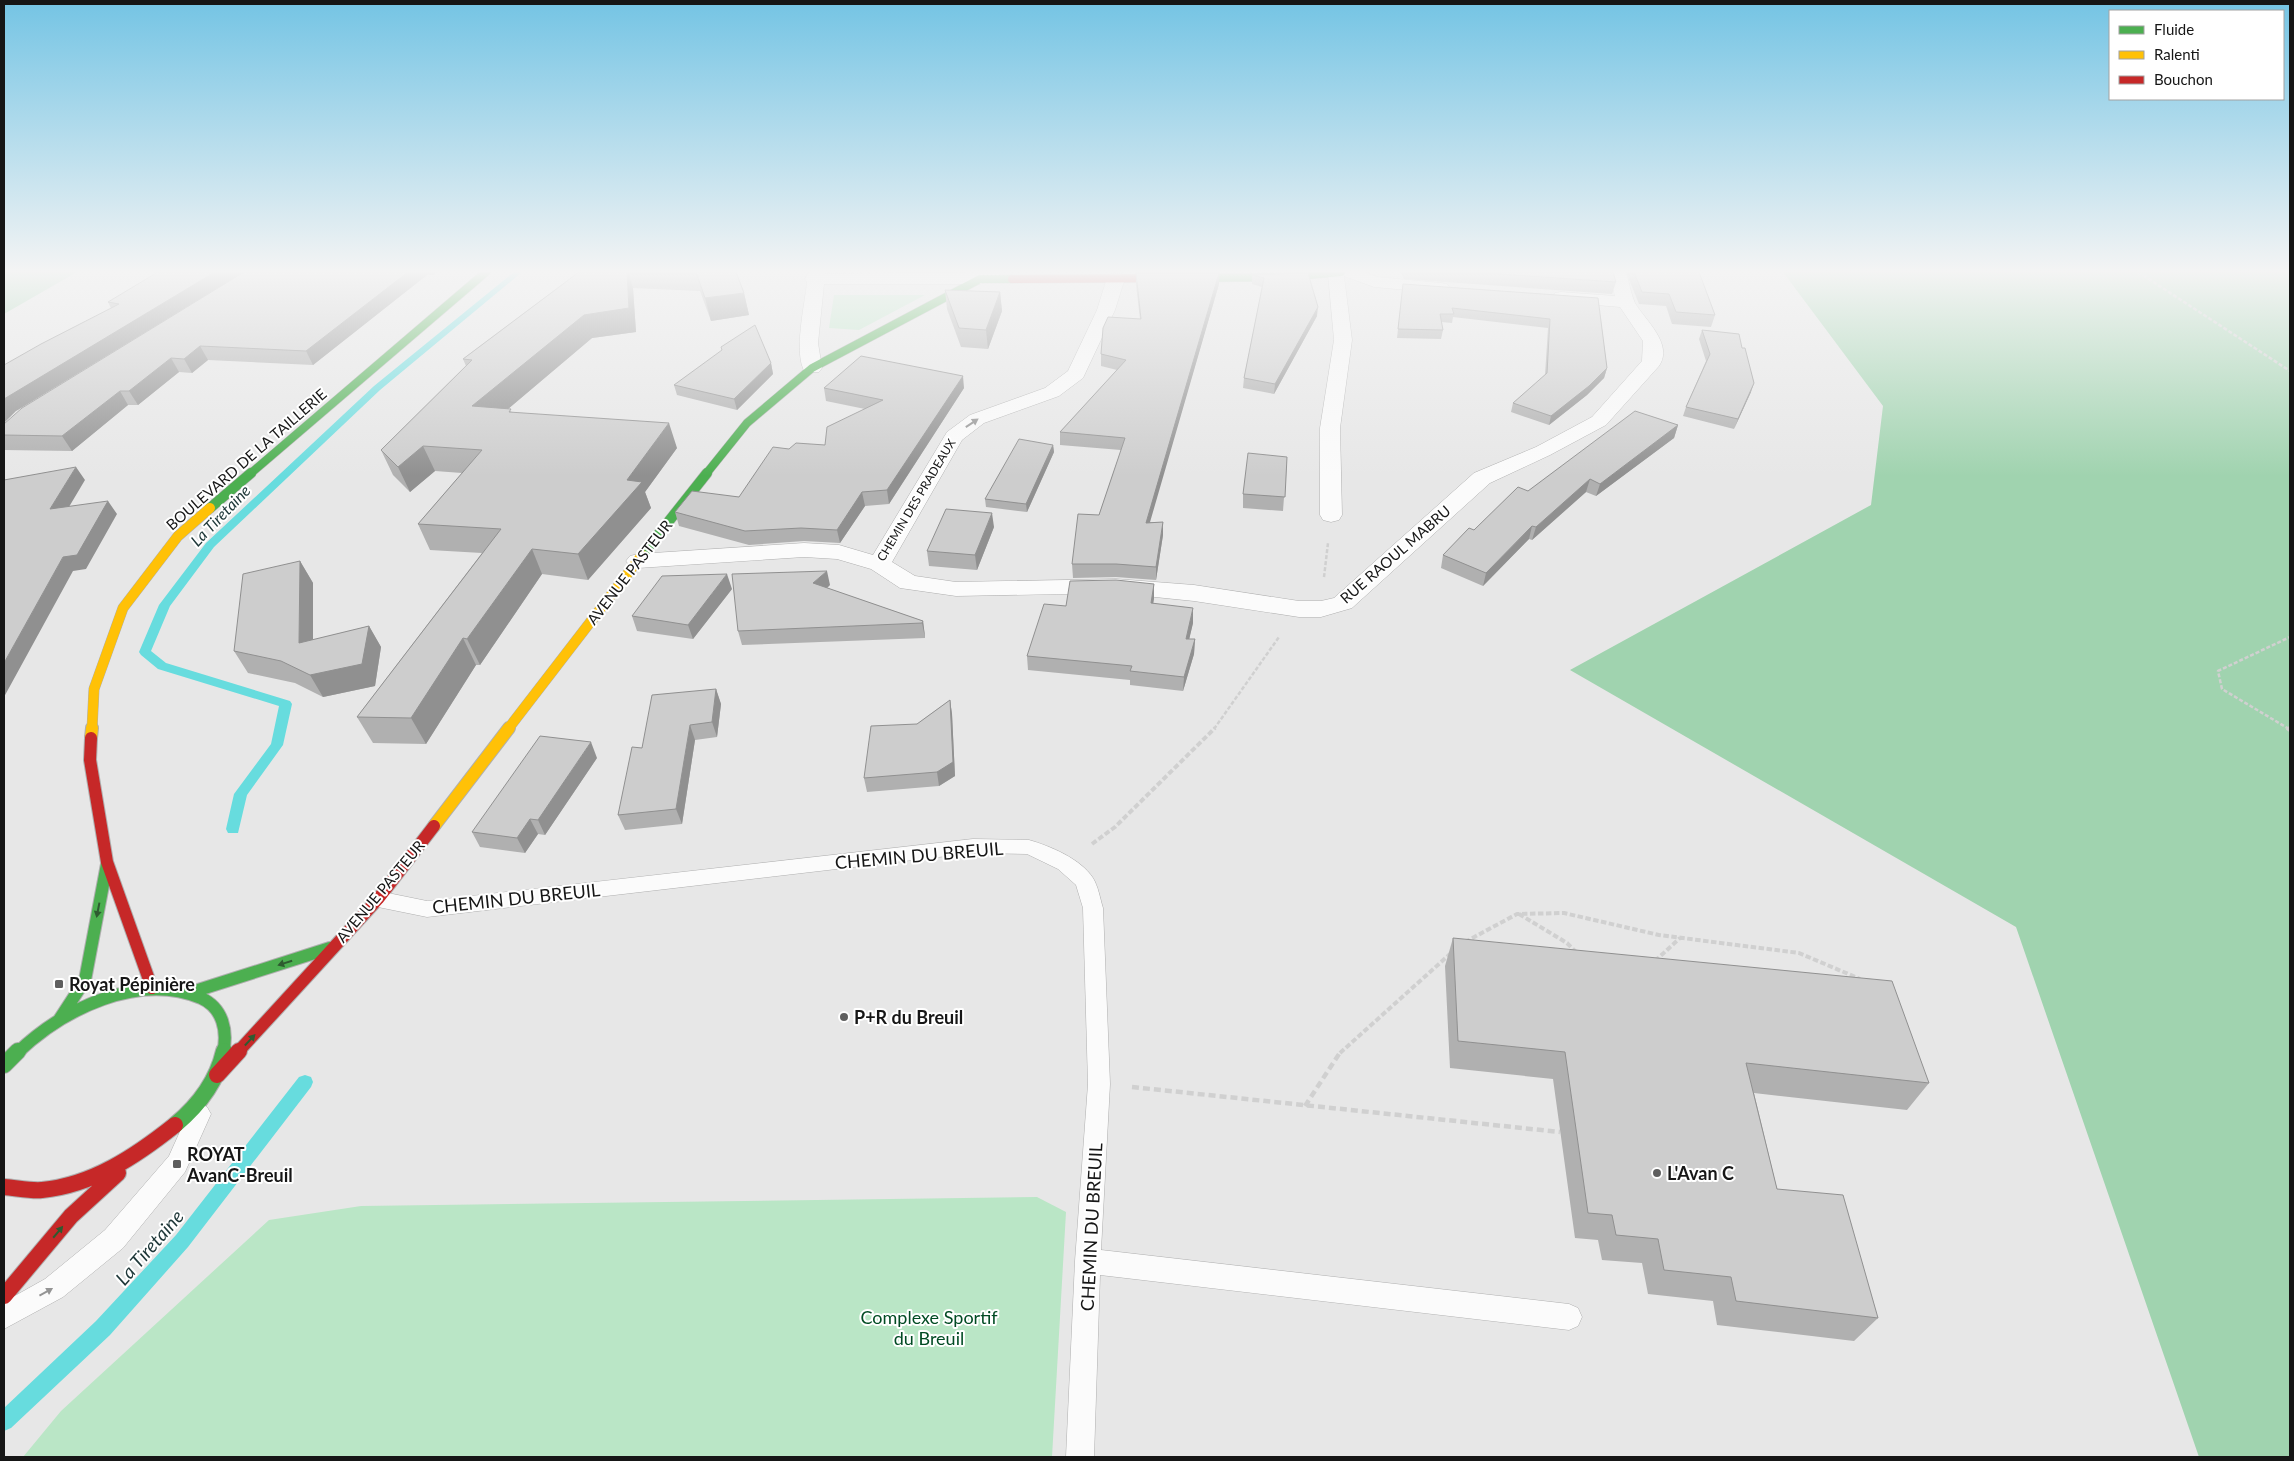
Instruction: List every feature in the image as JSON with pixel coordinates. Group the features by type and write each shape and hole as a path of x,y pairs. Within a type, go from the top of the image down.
{"main road":[{"name":"BOULEVARD DE LA TAILLERIE","path":"152,988 107,862 90,760 94,689 123,608 178,536 406,340"},
{"name":"AVENUE PASTEUR","path":"216,1075 272,1017 378,899 638,560 747,423 812,368 865,340"},
{"name":"BOULEVARD DE LA TAILLERIE","path":"59,1020 85,980 107,862"},
{"name":"AVENUE PASTEUR","path":"192,992 332,948"},
{"path":"4,1296 71,1216 140,1153 187,1116 216,1075 227,1038 218,1009 192,992 152,988 106,998 59,1020 9,1055"},
{"path":"4,1187 42,1190 91,1178 140,1153"}],"street":[{"path":"809,340 812,368"},
{"name":"CHEMIN DES PRADEAUX","path":"638,560 804,550 839,552 879,564 954,436 977,419 1052,392 1076,374 1092,340"},
{"path":"1331,515 1330,428 1343,340"},
{"name":"RUE RAOUL MABRU","path":"879,564 909,583 956,589 1116,586 1194,593 1310,609 1343,603 1482,478 1543,451 1598,422 1652,362 1651,340"}],"lane":[{"name":"CHEMIN DU BREUIL","path":"378,899 427,909 973,846 1029,847 1065,864 1086,882 1093,908 1099,1084 1088,1261 1080,1457"},
{"path":"4,1316 54,1288 114,1239 177,1164 216,1075"},
{"path":"1088,1261 1569,1317"}],"path":[{"path":"2243,340 2290,371"},
{"path":"1065,864 1115,827 1214,728 1310,609 1331,515"},
{"path":"2290,637 2218,670 2222,689 2290,730"},
{"path":"1462,944 1518,914 1564,913 1681,938 1799,953 1863,981"},
{"path":"1518,914 1567,943 1581,957"},
{"path":"1647,964 1656,960 1681,938"},
{"path":"1305,1106 1344,1047 1410,987 1455,950"},
{"path":"1099,1084 1560,1132"}],"green space":[{"path":"1834,340 2290,340 2290,1457 2199,1457 2016,927 1570,670 1871,505 1883,406"},
{"name":"Complexe Sportif du Breuil","path":"1037,1197 1066,1212 1052,1457 23,1457 61,1411 269,1220 361,1206"}],"building":[{"path":"48,340 102,340 4,399 4,365"},
{"path":"133,340 320,340 306,351 200,346 184,359 171,358 129,391 120,391 62,436 4,435 4,424 22,408"},
{"path":"488,340 553,340 472,406 511,409 509,412 669,423 627,480 642,482 578,554 532,549 467,639 463,638 411,718 357,717 501,529 418,524 482,450 423,446 398,467 381,450 472,360 463,359"},
{"path":"732,340 761,340 771,363 734,399 674,385 722,350 721,347"},
{"path":"1102,340 1199,340 1146,523 1163,522 1156,567 1116,564 1072,564 1078,514 1099,515 1125,438 1060,432 1126,360 1101,354"},
{"path":"1252,340 1299,340 1275,384 1244,378"},
{"path":"1549,340 1603,340 1607,368 1589,386 1551,416 1513,403 1547,373"},
{"path":"1705,340 1740,340 1742,348 1745,348 1754,383 1738,419 1686,407 1710,354"},
{"path":"861,356 963,376 887,490 862,492 837,530 801,528 745,531 675,512 692,491 739,497 773,447 789,449 796,443 825,445 827,427 883,400 824,388"},
{"path":"1635,411 1678,425 1600,484 1590,479 1536,527 1532,526 1486,573 1443,555 1469,528 1474,530 1518,487 1528,491"},
{"path":"1019,439 1053,445 1026,504 985,499"},
{"path":"1248,453 1287,457 1285,497 1243,494"},
{"path":"76,467 50,509 108,501 77,555 63,557 4,663 4,480"},
{"path":"946,509 992,513 975,555 927,551"},
{"path":"300,561 299,643 369,626 362,664 310,675 281,661 234,651 243,574"},
{"path":"827,571 813,583 923,621 922,623 738,631 732,574"},
{"path":"727,574 688,625 632,616 662,576"},
{"path":"1116,580 1154,584 1151,603 1193,608 1186,639 1195,639 1184,677 1130,671 1132,666 1027,656 1044,604 1066,606 1070,581"},
{"path":"716,689 712,722 690,725 676,809 618,815 632,747 642,748 652,695"},
{"path":"950,700 953,762 937,772 864,778 871,726 917,724"},
{"path":"540,736 591,742 538,820 530,819 517,838 472,832"},
{"name":"L'Avan C","path":"1453,938 1892,981 1929,1083 1746,1063 1777,1189 1843,1195 1878,1318 1736,1301 1731,1277 1664,1270 1658,1239 1616,1235 1612,1215 1588,1213 1565,1052 1458,1041"}],"waterway":[{"name":"La Tiretaine","path":"233,829 241,794 277,745 286,704 162,666 145,652 165,605 210,545 377,388 435,340"},
{"name":"La Tiretaine","path":"4,1421 103,1328 182,1241 305,1082"}],"traffic: fast":[{"path":"210,508 406,340"},
{"path":"642,555 747,423 812,368 865,340"},
{"path":"59,1020 85,980 107,864"},
{"path":"192,992 330,948"},
{"path":"4,1065 45,1030 71,1014 99,1001 127,992 156,988 183,991 207,1001 219,1013 224,1026 225,1042 219,1067 210,1086 183,1119 175,1125"}],"traffic: slow":[{"path":"91,738 94,689 123,608 178,536 210,508"},
{"path":"434,826 642,555"}],"traffic: jam":[{"path":"91,738 90,760 107,862 152,988"},
{"path":"217,1075 378,899 434,826"},
{"path":"4,1187 42,1190 79,1182 130,1158 175,1125"},
{"path":"4,1296 71,1216 118,1173"}],"place":[{"name":"Royat Pépinière","path":"59,984"},
{"name":"P+R du Breuil","path":"844,1017"},
{"name":"ROYAT AvanC-Breuil","path":"177,1164"},
{"name":"L'Avan C","path":"1657,1173"}]}
